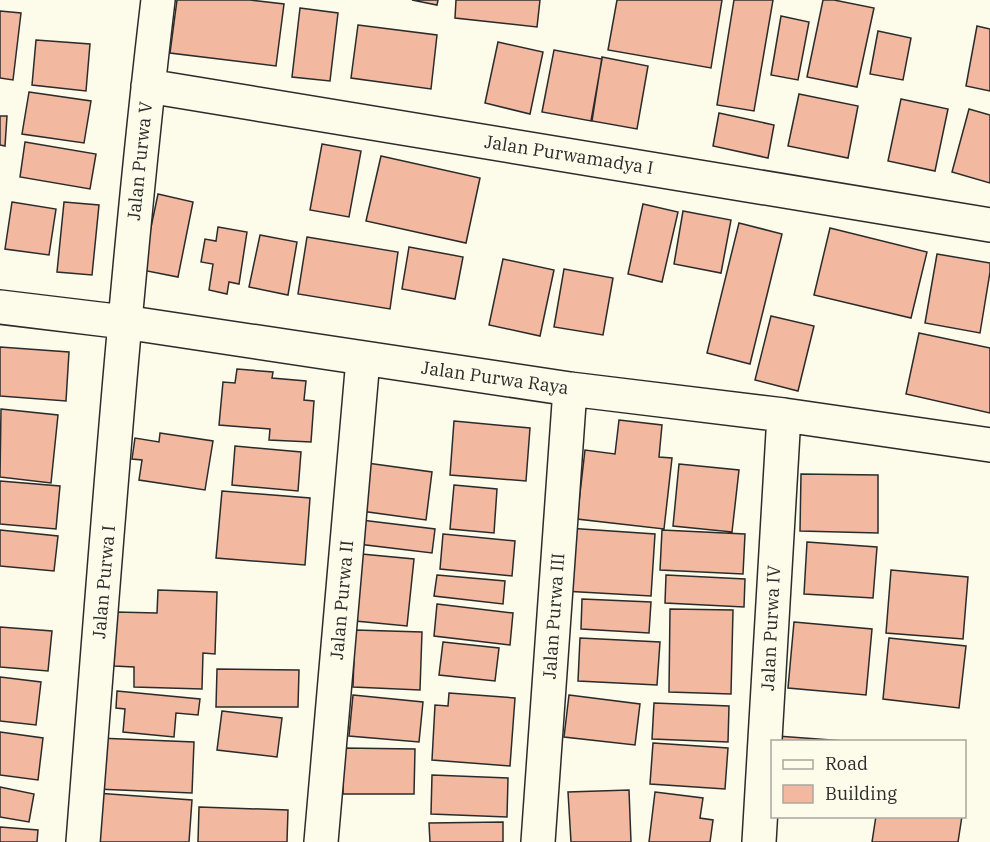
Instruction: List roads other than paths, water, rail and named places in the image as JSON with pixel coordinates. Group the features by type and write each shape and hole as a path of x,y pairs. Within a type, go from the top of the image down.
{"street":[{"name":"Jalan Purwa V","path":"124,322 158,0"},
{"name":"Jalan Purwamadya I","path":"148,86 990,225"},
{"name":"Jalan Purwa Raya","path":"0,307 124,322 570,389 784,415 990,445"},
{"name":"Jalan Purwa I","path":"83,842 124,322"},
{"name":"Jalan Purwa II","path":"321,842 363,359"},
{"name":"Jalan Purwa III","path":"538,842 570,389"},
{"name":"Jalan Purwa IV","path":"759,842 784,415"}]}
